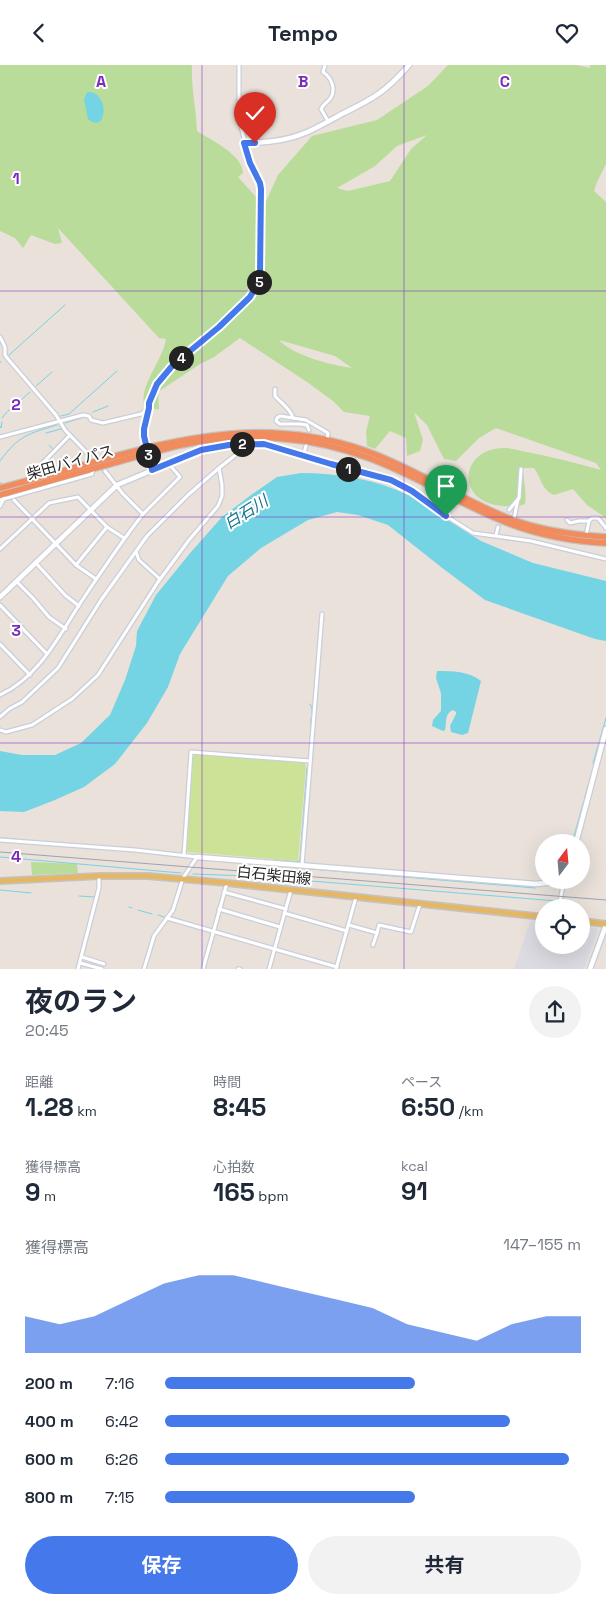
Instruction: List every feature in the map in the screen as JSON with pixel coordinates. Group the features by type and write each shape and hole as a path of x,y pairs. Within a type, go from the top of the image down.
{"highway":[{"name":"柴田バイパス","path":"1,495 34,479 206,435 244,432 287,433 327,439 366,451 514,520 541,528 586,536 606,537"},
{"name":"柴田バイパス","path":"1,495 147,451 235,438 269,437 320,443 351,451 380,462 482,512 511,524 564,538 606,543"}],"main road":[{"name":"白石柴田線","path":"0,881 148,875 535,916"},
{"path":"590,922 606,924"}],"street":[{"path":"152,470 144,429 153,392 168,369 219,327 250,297 258,283 260,274 261,189 244,143 239,113 239,65"},
{"path":"325,65 323,72 331,79 332,88 331,97 321,109 328,121"},
{"path":"244,143 271,142 306,132 378,95 392,84 409,65"},
{"path":"0,337 8,359 56,415 70,435 90,455"},
{"path":"275,389 275,396 289,409 293,418"},
{"path":"0,437 83,415 89,416 91,420 103,423 141,414 149,408"},
{"path":"309,430 307,425 280,424 276,421 278,416 306,420 325,430 328,433 327,439"},
{"path":"34,479 34,472 70,435"},
{"path":"0,717 9,709 22,702 58,668 101,600 147,536 219,468 242,450 246,444"},
{"path":"0,597 117,485 201,450 229,445 270,445 391,480 412,491 468,530 480,534 531,541 606,559"},
{"path":"303,456 306,446"},
{"path":"0,695 20,684 30,675 66,629 79,605 124,538 143,514 180,477 168,463"},
{"path":"0,730 6,732 32,725 56,710 85,688 98,675 160,579 189,540 218,506 222,496 219,468"},
{"path":"514,520 518,507 521,469"},
{"path":"105,471 143,514"},
{"path":"0,506 1,495"},
{"path":"0,549 49,503 78,497 107,527 124,538"},
{"path":"509,510 518,498"},
{"path":"14,500 76,565 96,579"},
{"path":"567,520 570,523 589,521 595,517 602,521 606,528"},
{"path":"586,536 589,521"},
{"path":"76,565 107,527"},
{"path":"496,535 498,527"},
{"path":"136,552 140,560 160,579"},
{"path":"35,562 65,595 79,605"},
{"path":"16,581 34,598 49,617 66,629"},
{"path":"0,605 47,654"},
{"path":"302,865 322,614"},
{"path":"0,644 30,675"},
{"path":"578,834 606,729"},
{"path":"184,855 191,752 310,761"},
{"path":"0,840 535,883"},
{"path":"144,969 154,936 173,910 183,878 197,857"},
{"path":"78,969 99,888 99,876"},
{"path":"203,969 227,883"},
{"path":"276,969 269,968 291,890"},
{"path":"224,892 347,931"},
{"path":"167,919 274,948 337,968 356,897"},
{"path":"373,945 379,925 411,932 420,904"},
{"path":"220,909 280,927"},
{"path":"590,969 606,924"},
{"path":"349,925 377,933"},
{"path":"82,957 104,964"},
{"path":"80,963 102,969"}],"shaded area":[{"path":"531,919 535,919 535,954 589,954 584,969 514,969"},
{"path":"590,927 597,928 598,930 590,952"}],"green space":[{"path":"0,65 192,65 197,131 238,160 242,166 243,173 238,177 264,206 278,175 312,136 377,120 428,86 448,65 576,65 590,68 590,65 606,65 606,164 594,191 606,202 606,518 587,505 573,489 554,495 550,493 544,487 534,468 523,468 525,504 520,506 487,503 476,496 470,486 469,475 472,465 479,456 490,450 510,448 601,470 596,463 496,428 479,438 456,461 444,459 427,425 414,412 423,440 420,451 407,456 406,438 390,431 375,449 367,446 366,432 370,416 344,412 333,401 307,382 240,338 214,357 158,392 159,409 146,410 144,394 166,339 159,338 58,228 62,243 55,244 31,235 23,248 15,238 0,231","holes":["427,135 411,149 390,181 348,191 337,188 375,166 397,146","279,340 335,356 352,368 334,365 303,355"]},
{"path":"193,754 304,763 306,766 298,861 188,852 186,850"},
{"path":"31,862 77,864 78,873 32,875"}],"water":[{"path":"87,92 95,94 100,98 103,105 104,111 99,122 94,123 88,119 84,100"},
{"name":"白石川","path":"301,473 356,478 395,489 408,495 481,541 533,563 606,581 606,641 595,639 485,600 388,525 358,515 337,512 308,520 261,548 228,576 180,654 168,687 147,723 115,764 84,787 55,800 24,812 0,811 0,751 22,755 55,755 81,743 110,715 125,680 136,646 137,631 156,595 191,552 222,517 251,495 277,477"},
{"path":"437,671 466,673 481,681 468,733 462,735 451,732 450,726 456,714 453,710 447,716 445,730 443,731 432,726 433,720 441,711 441,693 436,678"}],"waterway":[{"path":"8,356 65,305"},
{"path":"61,416 69,414 117,371"},
{"path":"36,386 52,372"},
{"path":"20,401 30,392"},
{"path":"14,406 18,402"},
{"path":"93,412 108,406"},
{"path":"8,411 13,407"},
{"path":"2,418 7,412"},
{"path":"65,423 84,417"},
{"path":"0,426 1,428 2,422"},
{"path":"0,461 13,446 25,437 57,425"},
{"path":"46,433 61,429 67,435"},
{"path":"49,445 53,449"},
{"path":"102,471 107,477"},
{"path":"310,704 312,714"},
{"path":"311,718 311,726"},
{"path":"593,763 606,718"},
{"path":"309,757 311,727"},
{"path":"275,860 299,862 307,768"},
{"path":"575,834 590,779"},
{"path":"2,838 15,839"},
{"path":"0,857 181,873"},
{"path":"299,868 535,888"},
{"path":"193,874 249,876 535,899"},
{"path":"0,890 31,893"},
{"path":"79,896 95,897"},
{"path":"138,910 152,914"},
{"path":"158,915 164,917"},
{"path":"171,917 182,920"}],"tunnel":[{"path":"0,483 9,493"}],"railway":[{"path":"0,852 606,900"}],"route":[{"path":"255,143 244,143 250,163 261,186 260,274 258,283 250,297 219,327 168,369 157,384 149,403 144,429 152,470 201,450 229,445 264,444 391,480 412,491 446,516"}]}
